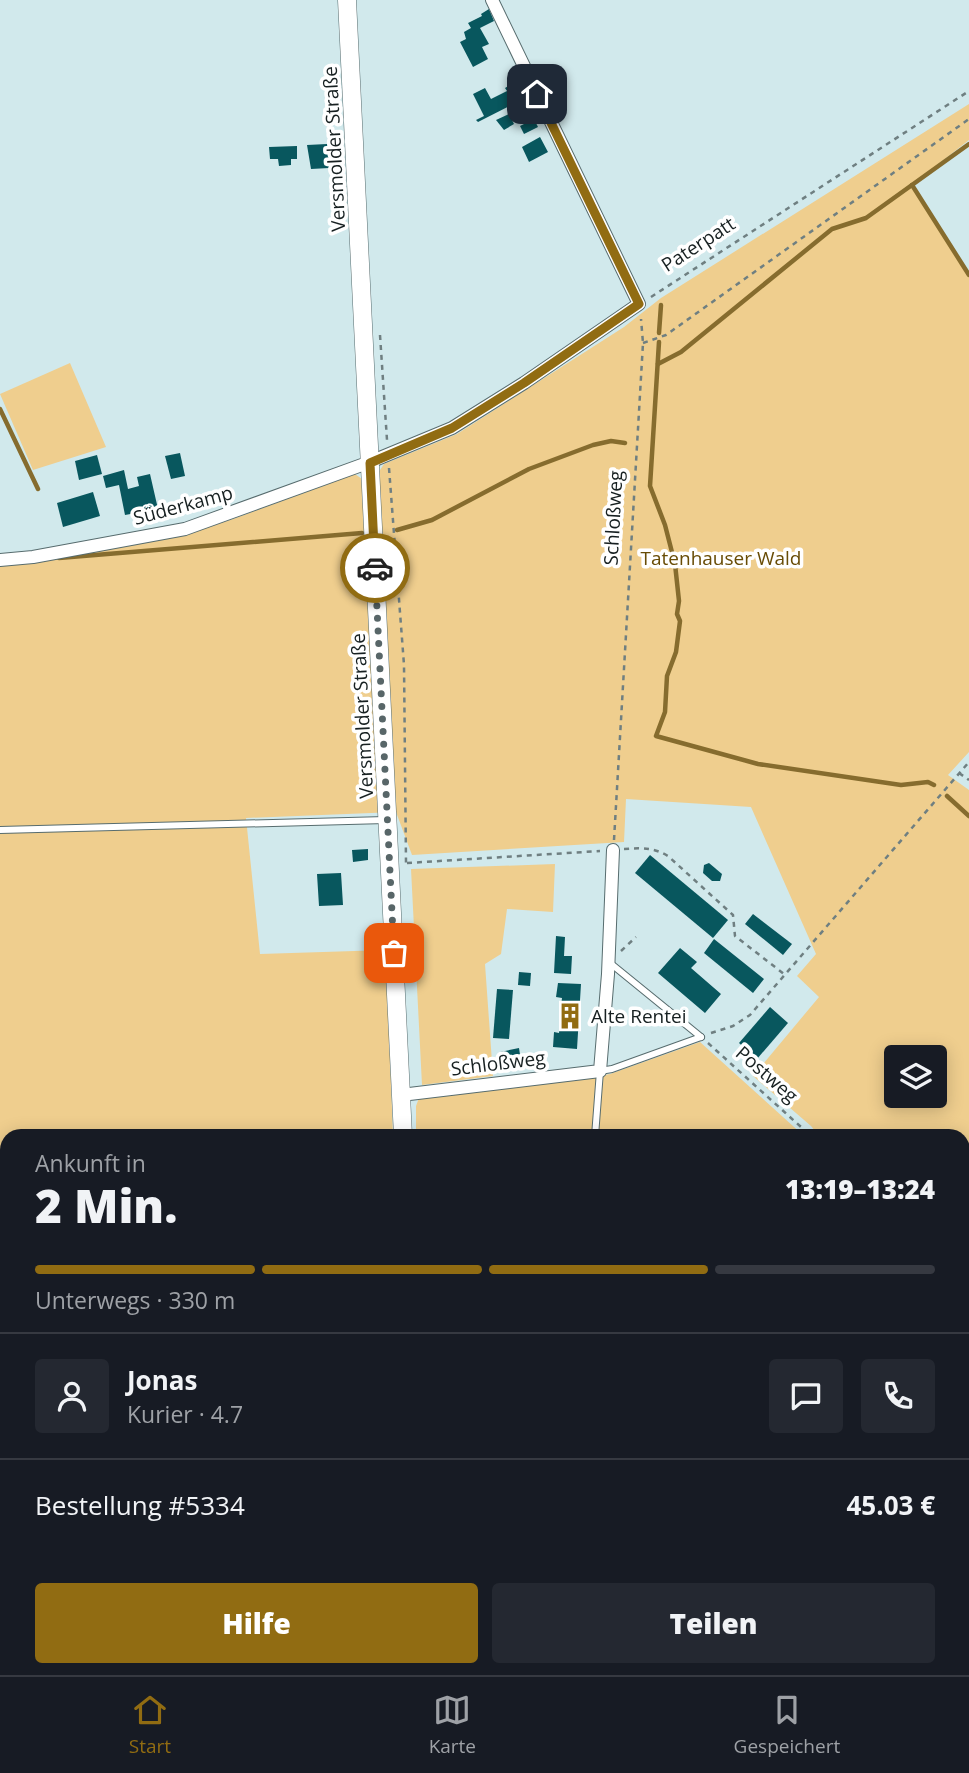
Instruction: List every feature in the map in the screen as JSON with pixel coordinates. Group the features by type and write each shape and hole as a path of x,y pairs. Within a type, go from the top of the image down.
{"main road":[{"name":"Versmolder Straße","path":"347,0 402,1129"}],"street":[{"path":"370,463 452,428 524,383 639,304 492,0"},
{"name":"Süderkamp","path":"0,560 45,555 185,529 370,463"},
{"path":"600,1071 609,962 613,850"},
{"name":"Schloßweg","path":"401,1095 600,1071"}],"lane":[{"path":"0,830 388,820"},
{"path":"609,962 701,1037"},
{"path":"596,1129 600,1071 701,1037"}],"path":[{"name":"Paterpatt","path":"639,304 969,91"},
{"path":"643,343 666,335 969,119"},
{"name":"Schloßweg","path":"613,850 643,343 639,304"},
{"path":"388,455 404,665 406,863 647,848 658,850 733,915 735,936 785,975"},
{"path":"701,1037 733,1026 750,1016 969,762"},
{"path":"959,773 969,780"},
{"name":"Postweg","path":"701,1037 803,1129"}],"green space":[{"name":"Tatenhauser Wald","path":"969,104 969,140 913,184 969,272 969,752 948,775 969,790 969,1129 813,1129 753,1076 819,997 797,976 816,954 751,807 626,799 624,842 412,855 396,812 246,818 260,954 386,950 393,1129 0,1129 0,565 187,534 355,474 362,479 378,473 384,464 457,434 624,327 661,298"},
{"path":"70,363 106,447 33,470 0,394"},
{"path":"555,864 553,912 507,909 501,954 485,964 493,1076 422,1085 411,869"},
{"path":"700,1042 796,1129 416,1129 416,1106 419,1098 580,1080 610,1074"}],"building":[{"path":"489,9 494,21 480,28 489,44 482,47 488,59 473,67 460,42 466,39 464,32 471,28 468,23"},
{"path":"513,83 521,100 478,122 476,120 484,116 473,94 485,88 491,99 507,91 505,88"},
{"path":"509,114 514,124 504,130 496,120"},
{"path":"534,119 538,127 524,134 520,126"},
{"path":"540,137 548,152 529,162 522,147"},
{"path":"327,144 332,161 328,161 329,168 311,169 307,145"},
{"path":"297,146 297,159 291,159 291,165 279,166 278,159 270,159 269,147"},
{"path":"180,453 185,476 171,479 165,456"},
{"path":"97,455 102,474 79,480 75,461"},
{"path":"124,470 128,489 139,486 137,477 150,474 158,509 125,515 119,485 106,488 103,476"},
{"path":"93,492 100,516 63,527 57,503"},
{"path":"368,849 368,860 353,862 352,850"},
{"path":"650,855 728,920 713,938 635,873"},
{"path":"709,863 722,874 720,881 712,881 703,873 704,865"},
{"path":"341,873 343,905 319,906 317,874"},
{"path":"753,914 792,944 783,955 745,924"},
{"path":"556,936 565,937 564,956 572,956 571,974 554,973"},
{"path":"714,939 764,979 753,993 704,953"},
{"path":"680,948 697,962 691,968 721,994 705,1013 658,973"},
{"path":"519,972 531,973 530,986 518,985"},
{"name":"Alte Rentei","path":"558,983 581,984 577,1049 553,1047 554,1032 559,1033 562,998 556,997"},
{"path":"497,989 513,990 509,1039 493,1038"},
{"path":"770,1007 788,1023 757,1059 739,1043"},
{"path":"519,1048 521,1061 503,1064 500,1052"}],"waterway":[{"path":"658,364 681,352 832,229 866,218 969,144"},
{"path":"912,185 969,275"},
{"path":"659,333 661,305"},
{"path":"659,342 650,486 665,525 675,564 679,601 677,614 680,621 676,652 667,676 665,712 656,736 758,764 901,785 928,782 934,785"},
{"path":"0,409 38,489"},
{"path":"397,530 432,520 529,469 593,445 611,441 625,443"},
{"path":"59,558 362,533"},
{"path":"947,796 969,816"}],"way so far":[{"path":"375,568 394,953"}],"place":[{"name":"Alte Rentei","path":"570,1016"}],"route":[{"path":"375,568 370,463 452,428 524,383 639,304 537,94"}]}
